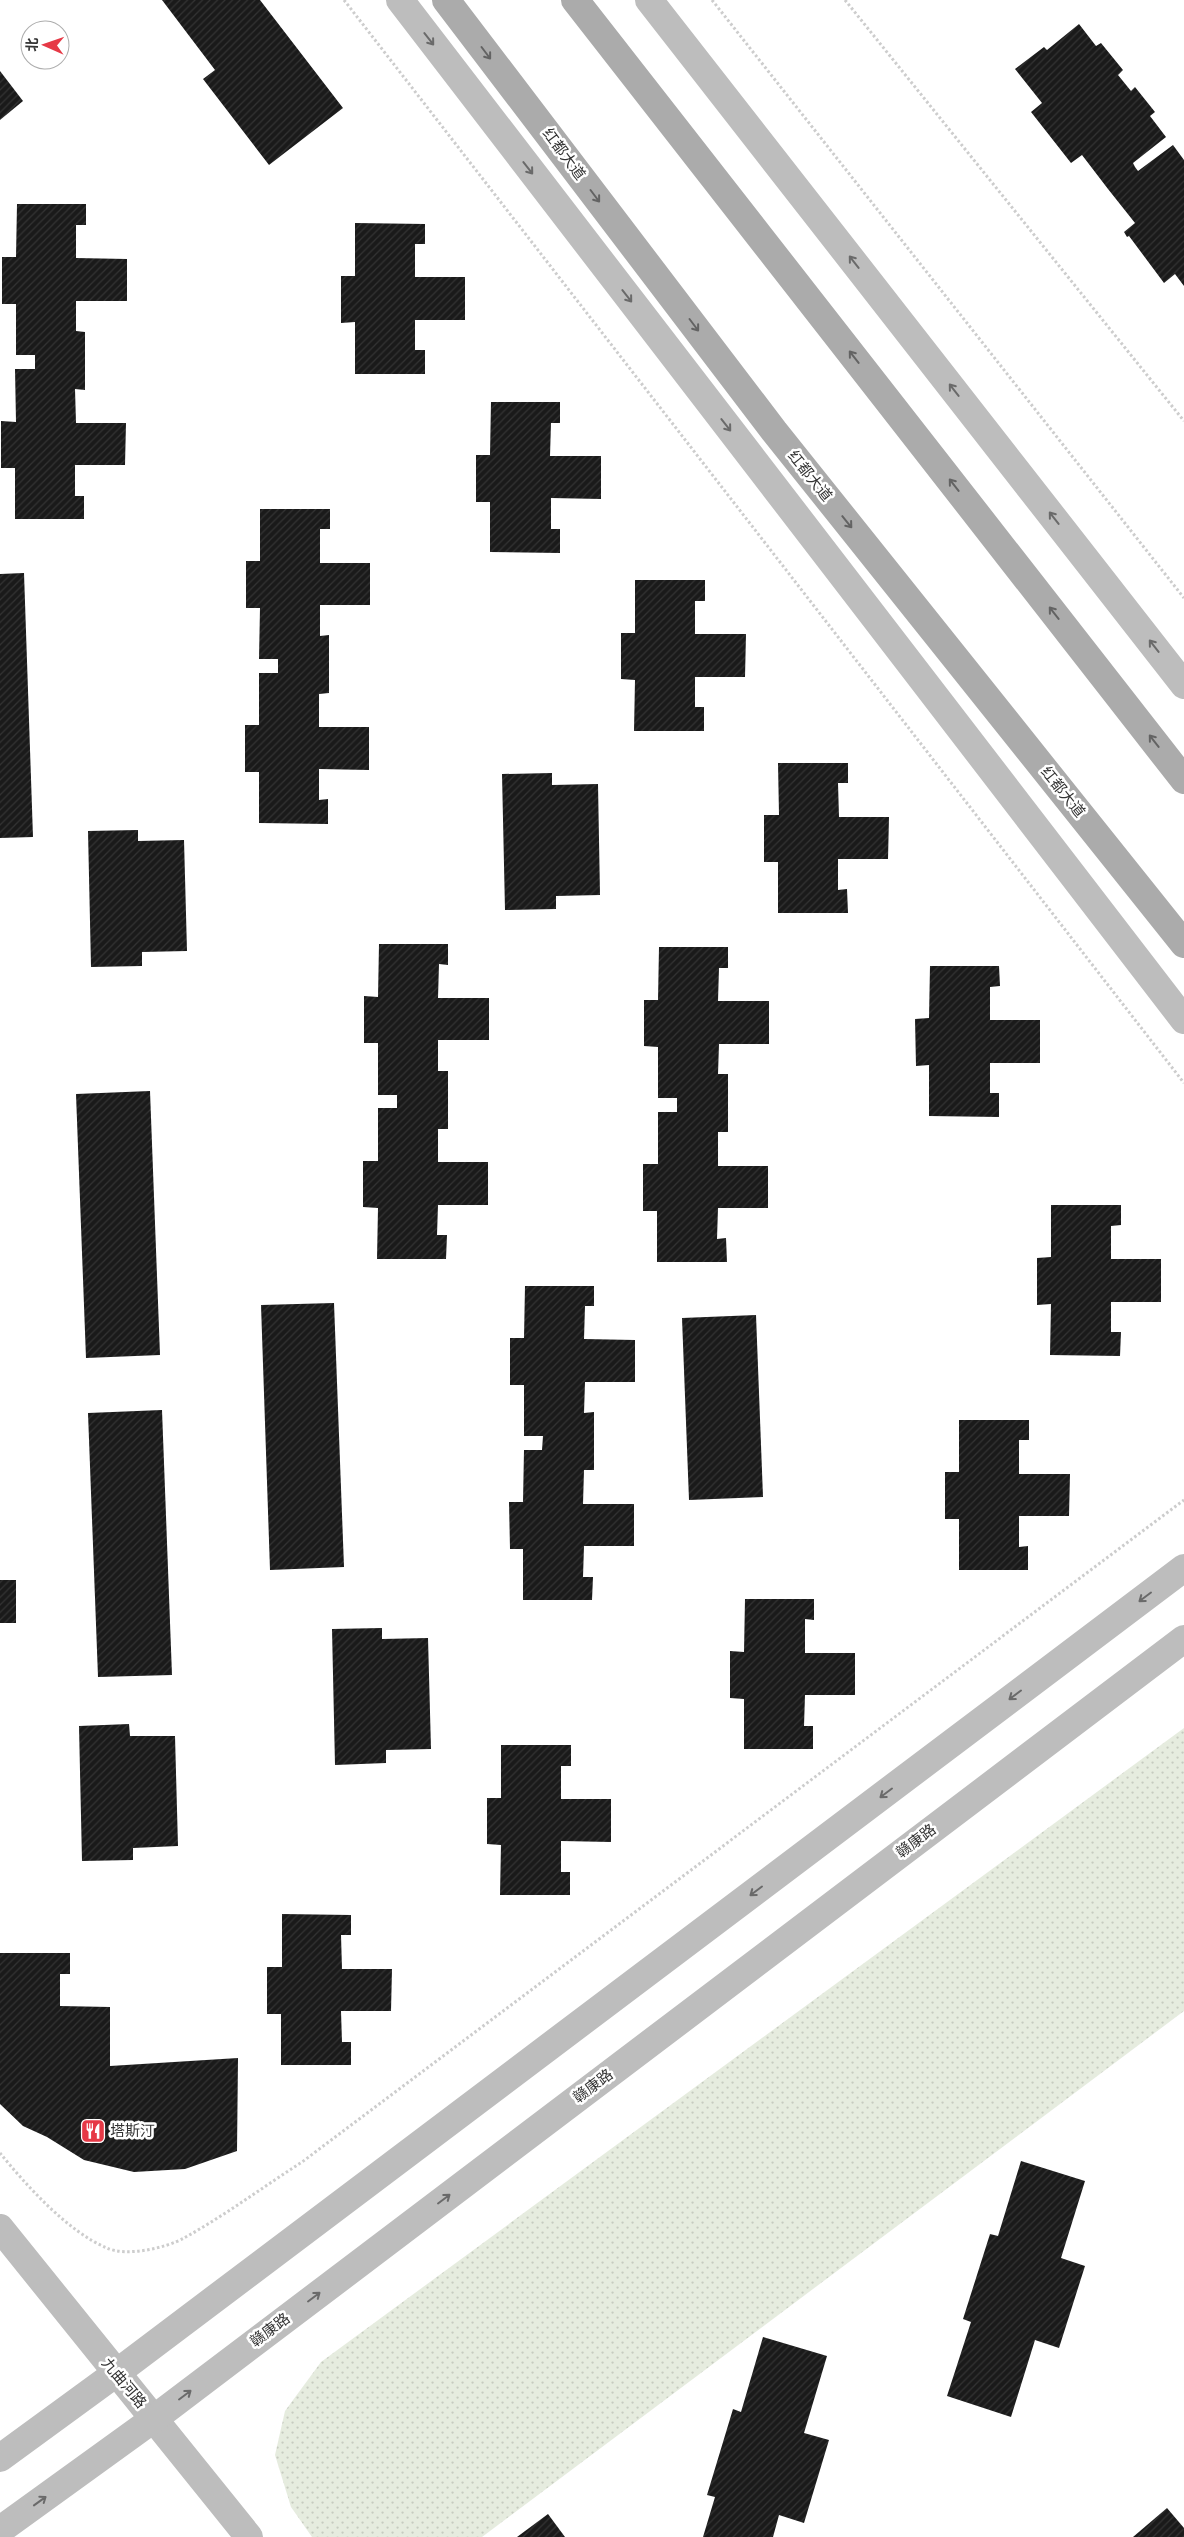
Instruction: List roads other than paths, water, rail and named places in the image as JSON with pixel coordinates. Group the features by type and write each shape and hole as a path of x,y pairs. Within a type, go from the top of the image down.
{"main road":[{"path":"400,0 1184,1020"},
{"name":"红都大道","path":"446,0 774,431 1184,944"},
{"path":"575,0 1184,780"},
{"path":"649,0 1184,685"},
{"path":"0,2458 116,2374 1184,1568"},
{"name":"赣康路","path":"0,2530 155,2418 1184,1639"},
{"name":"九曲河路","path":"0,2228 249,2537"}],"place":[{"name":"塔斯汀","path":"93,2131"}]}
